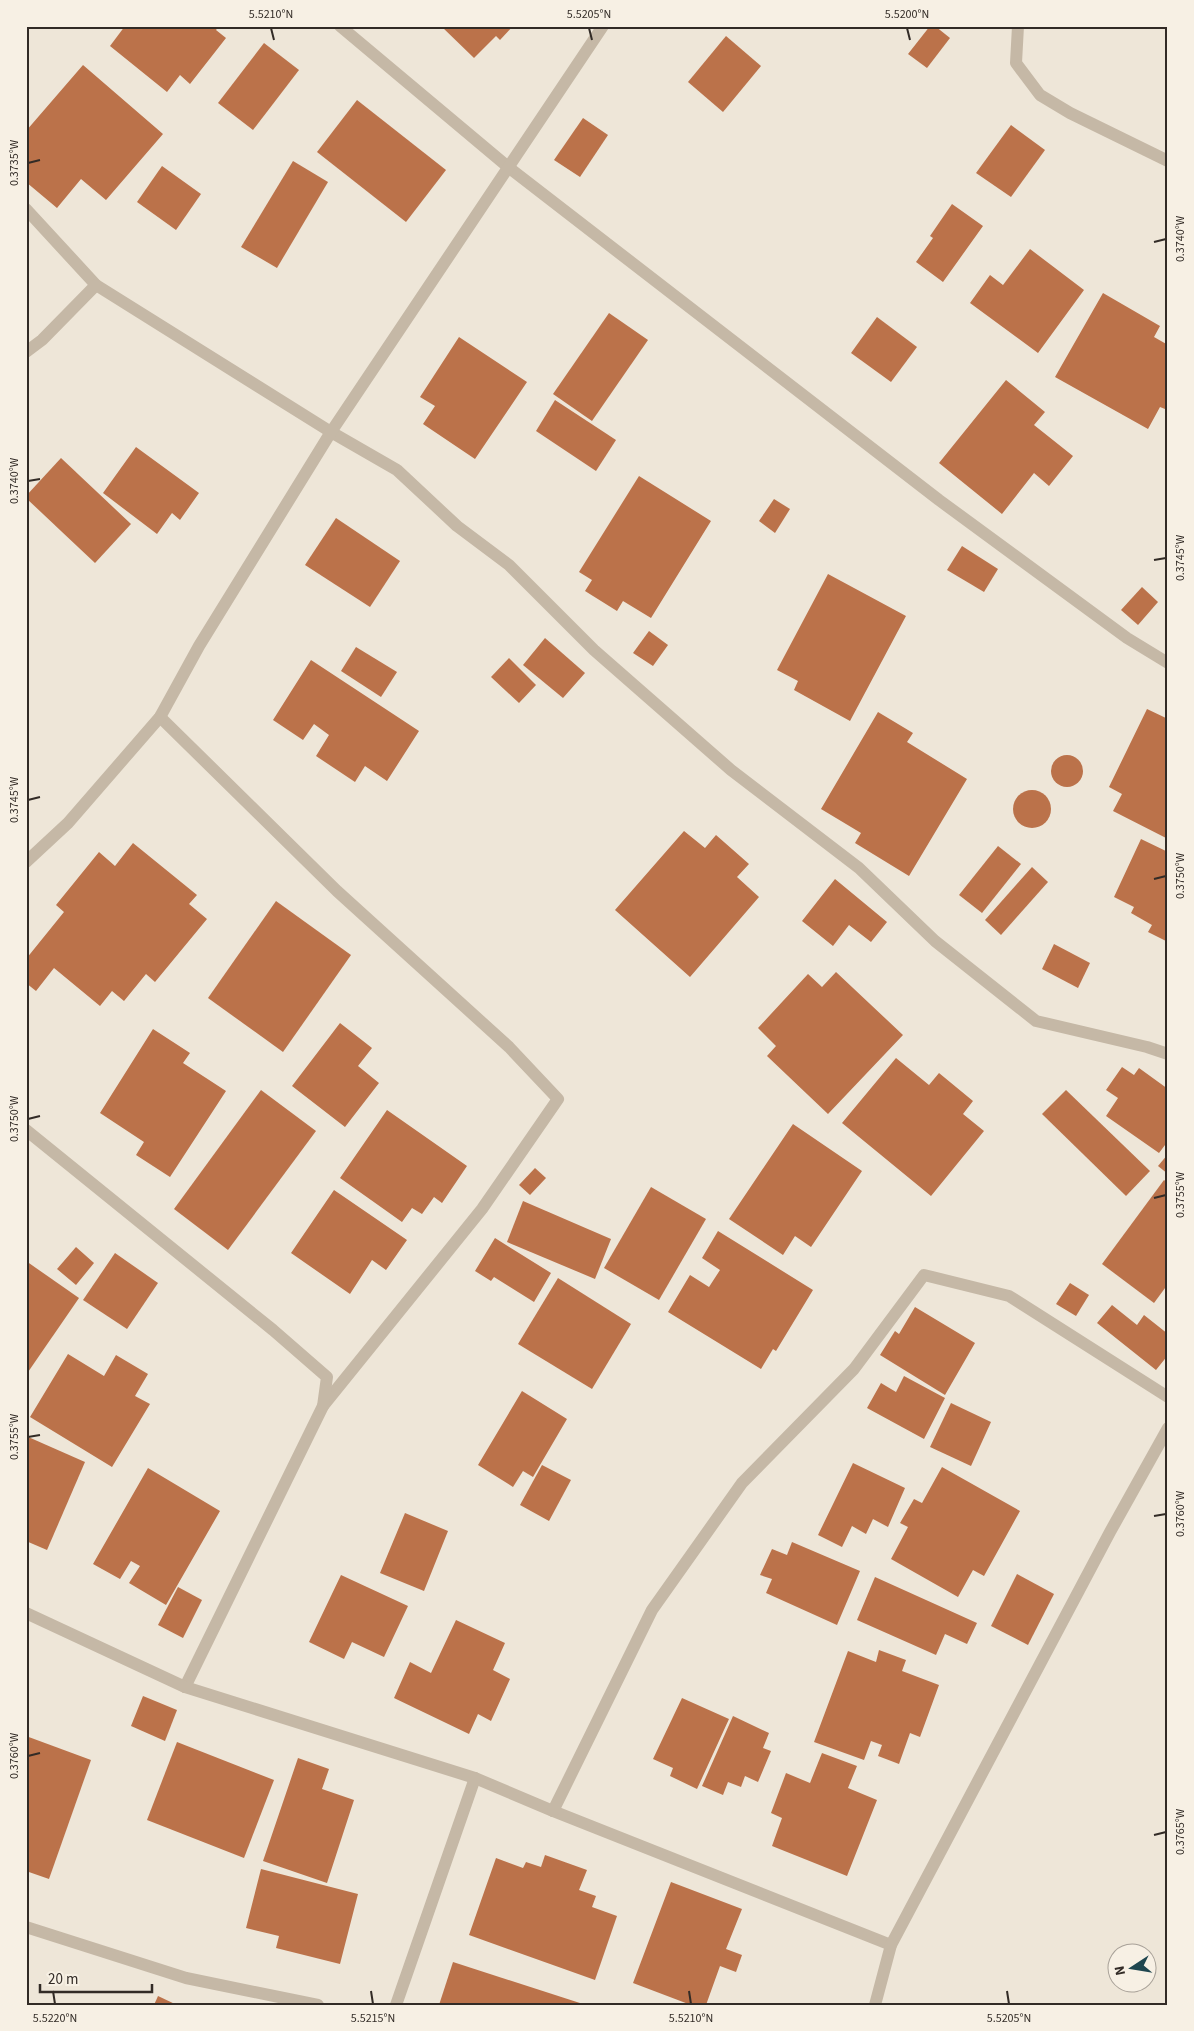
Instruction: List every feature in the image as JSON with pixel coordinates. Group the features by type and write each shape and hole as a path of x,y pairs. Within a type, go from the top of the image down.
{"street":[{"path":"340,26 508,167 939,500 1127,638 1168,663"},
{"path":"26,862 68,823 160,717 199,646 330,432 603,26"},
{"path":"1018,26 1016,64 1040,95 1070,113 1168,161"},
{"path":"26,209 96,285 330,432 397,470 457,526 509,565 594,650 731,770 859,868 935,941 1036,1021 1147,1047 1168,1054"},
{"path":"26,352 42,340 96,285"},
{"path":"160,717 337,891 509,1048 558,1099 482,1209 323,1406 185,1687"},
{"path":"26,1130 273,1330 326,1377 323,1406"},
{"path":"553,1811 652,1610 742,1483 854,1369 924,1275 1009,1296 1168,1397"},
{"path":"875,2005 890,1945 1110,1532 1168,1428"},
{"path":"26,1614 185,1687 475,1778 890,1945"},
{"path":"396,2005 475,1778"},
{"path":"26,1927 186,1978 318,2005"}],"building":[{"path":"125,26 219,26 216,30 226,38 190,84 180,75 167,92 110,46"},
{"path":"441,26 513,26 500,40 496,36 474,58"},
{"path":"930,26 935,26 950,38 927,68 908,54"},
{"path":"726,36 761,66 723,112 688,82"},
{"path":"264,43 299,70 253,130 218,103"},
{"path":"83,65 163,134 106,200 81,179 57,208 26,182 26,131"},
{"path":"357,100 446,170 406,222 317,152"},
{"path":"583,118 608,135 580,177 554,160"},
{"path":"1011,125 1045,150 1011,197 976,173"},
{"path":"293,161 328,182 277,268 241,247"},
{"path":"162,166 201,194 176,230 137,202"},
{"path":"952,204 983,226 943,282 916,262 933,238 930,236"},
{"path":"1030,249 1084,290 1038,353 970,303 990,275 1003,285"},
{"path":"1103,293 1160,326 1154,337 1168,345 1168,403 1165,409 1160,407 1148,429 1055,377"},
{"path":"609,313 648,340 592,421 553,394"},
{"path":"877,317 917,347 891,382 851,353"},
{"path":"459,337 527,382 475,459 423,424 435,406 420,397"},
{"path":"1006,380 1045,412 1034,425 1073,456 1049,486 1034,473 1002,514 939,463"},
{"path":"555,400 616,440 596,471 536,431"},
{"path":"136,447 199,493 180,520 172,513 157,534 103,493"},
{"path":"61,458 131,524 95,563 26,498"},
{"path":"639,476 711,521 651,618 623,601 617,611 585,591 592,580 579,572"},
{"path":"774,499 790,509 775,533 759,521"},
{"path":"336,518 400,561 370,607 305,565"},
{"path":"962,546 998,569 984,592 947,570"},
{"path":"828,574 906,616 850,721 794,690 798,681 777,670"},
{"path":"1142,587 1158,602 1138,625 1121,610"},
{"path":"649,631 668,645 653,666 633,653"},
{"path":"545,638 585,673 563,698 523,665"},
{"path":"356,647 397,672 381,697 341,671"},
{"path":"509,658 536,685 519,703 491,677"},
{"path":"311,660 419,731 387,781 365,766 355,782 316,756 329,735 314,724 303,740 273,720"},
{"path":"1147,709 1168,719 1168,839 1113,811 1122,794 1109,787"},
{"path":"878,712 913,733 907,742 967,779 909,876 855,843 861,833 821,809"},
{"path":"1067,755 1073,756 1078,760 1082,765 1082,777 1078,782 1073,786 1067,787 1061,786 1056,782 1052,777 1051,771 1052,765 1056,760 1061,756"},
{"path":"1032,790 1045,796 1051,809 1045,822 1032,828 1019,822 1013,809 1019,796"},
{"path":"684,831 705,848 716,835 749,864 737,877 759,897 690,977 615,910"},
{"path":"1141,839 1168,852 1168,942 1148,932 1152,925 1131,913 1134,907 1114,897"},
{"path":"133,843 197,895 189,904 207,919 155,982 146,974 124,1001 112,991 100,1006 54,968 36,991 26,983 26,959 64,912 56,905 99,852 115,866"},
{"path":"998,846 1021,864 982,913 959,895"},
{"path":"1032,867 1048,882 1001,935 985,920"},
{"path":"835,879 887,922 871,942 849,925 833,946 802,921"},
{"path":"276,901 351,955 283,1052 208,998"},
{"path":"1054,944 1090,963 1078,988 1042,969"},
{"path":"836,972 903,1035 828,1114 767,1056 776,1046 758,1028 808,974 822,987"},
{"path":"340,1023 372,1048 358,1066 379,1083 345,1127 292,1086"},
{"path":"153,1029 190,1053 183,1063 226,1091 170,1177 136,1155 144,1142 100,1113"},
{"path":"896,1058 929,1085 939,1073 973,1101 963,1114 984,1131 931,1196 842,1123"},
{"path":"1122,1067 1134,1075 1139,1068 1168,1089 1168,1141 1159,1153 1106,1116 1118,1098 1106,1090"},
{"path":"261,1090 316,1131 228,1250 174,1209"},
{"path":"1066,1090 1150,1171 1126,1196 1042,1114"},
{"path":"387,1110 467,1166 442,1203 434,1197 422,1214 412,1208 402,1222 340,1178"},
{"path":"793,1124 862,1171 811,1247 795,1236 783,1255 729,1219"},
{"path":"1168,1154 1168,1174 1158,1166"},
{"path":"535,1168 546,1178 530,1195 519,1185"},
{"path":"1164,1180 1168,1183 1168,1284 1154,1303 1102,1264"},
{"path":"651,1187 706,1219 659,1300 604,1268"},
{"path":"334,1190 407,1240 386,1270 372,1260 350,1294 291,1253"},
{"path":"523,1201 611,1239 595,1279 507,1242"},
{"path":"718,1231 813,1290 776,1351 773,1349 761,1369 668,1312 690,1275 709,1287 720,1270 702,1258"},
{"path":"495,1238 551,1273 534,1302 494,1277 491,1281 475,1271"},
{"path":"76,1247 94,1263 76,1285 57,1269"},
{"path":"115,1253 158,1283 127,1329 83,1300"},
{"path":"26,1261 79,1298 26,1375"},
{"path":"558,1278 631,1324 592,1389 518,1344"},
{"path":"1070,1283 1089,1295 1076,1316 1056,1304"},
{"path":"1112,1305 1137,1325 1144,1315 1168,1334 1168,1355 1156,1370 1097,1323"},
{"path":"915,1307 975,1343 945,1395 880,1355 895,1331 899,1334"},
{"path":"68,1354 104,1376 116,1355 148,1374 135,1396 150,1404 112,1467 30,1417"},
{"path":"904,1376 945,1398 924,1439 867,1408 881,1383 896,1392"},
{"path":"522,1391 567,1419 533,1477 523,1471 513,1487 478,1465"},
{"path":"951,1403 991,1422 971,1466 930,1447"},
{"path":"26,1436 85,1462 47,1550 26,1541"},
{"path":"853,1463 905,1488 888,1527 873,1519 866,1534 852,1526 842,1547 818,1535"},
{"path":"542,1465 571,1480 549,1521 520,1505"},
{"path":"942,1467 1020,1511 984,1576 973,1570 958,1597 891,1559 908,1527 900,1523 914,1499 922,1503"},
{"path":"148,1468 220,1511 166,1605 129,1583 140,1566 131,1561 120,1579 93,1564"},
{"path":"405,1513 448,1531 424,1591 380,1573"},
{"path":"792,1542 860,1571 837,1625 766,1593 772,1579 760,1575 772,1549 787,1555"},
{"path":"1017,1574 1054,1594 1028,1645 991,1626"},
{"path":"341,1575 408,1606 384,1657 352,1642 344,1659 309,1642"},
{"path":"875,1577 977,1623 967,1644 945,1634 936,1655 857,1620"},
{"path":"178,1587 202,1600 183,1638 158,1625"},
{"path":"456,1620 505,1643 493,1670 510,1679 491,1721 478,1714 469,1734 394,1698 410,1662 431,1673"},
{"path":"879,1650 906,1660 902,1671 939,1685 920,1737 910,1733 899,1764 878,1756 882,1745 871,1741 864,1760 814,1742 848,1651 876,1662"},
{"path":"143,1696 177,1710 165,1741 131,1726"},
{"path":"682,1698 729,1719 697,1789 670,1776 673,1768 653,1759"},
{"path":"733,1716 769,1733 763,1748 771,1751 758,1782 745,1776 741,1787 728,1782 723,1795 702,1786"},
{"path":"26,1736 91,1760 49,1879 26,1871"},
{"path":"177,1742 274,1780 244,1858 147,1820"},
{"path":"822,1753 857,1766 848,1788 877,1800 847,1876 772,1846 782,1818 771,1813 786,1773 810,1783"},
{"path":"298,1758 329,1769 322,1789 354,1800 327,1883 263,1861"},
{"path":"545,1855 587,1870 579,1890 596,1896 592,1907 617,1916 595,1980 469,1935 496,1858 523,1868 526,1862 541,1867"},
{"path":"261,1869 358,1894 340,1964 276,1948 279,1936 246,1928"},
{"path":"671,1882 742,1909 726,1949 742,1955 736,1972 720,1966 706,2005 691,2005 633,1983"},
{"path":"453,1962 583,2004 583,2005 439,2005"},
{"path":"158,1996 177,2005 154,2005"}]}
